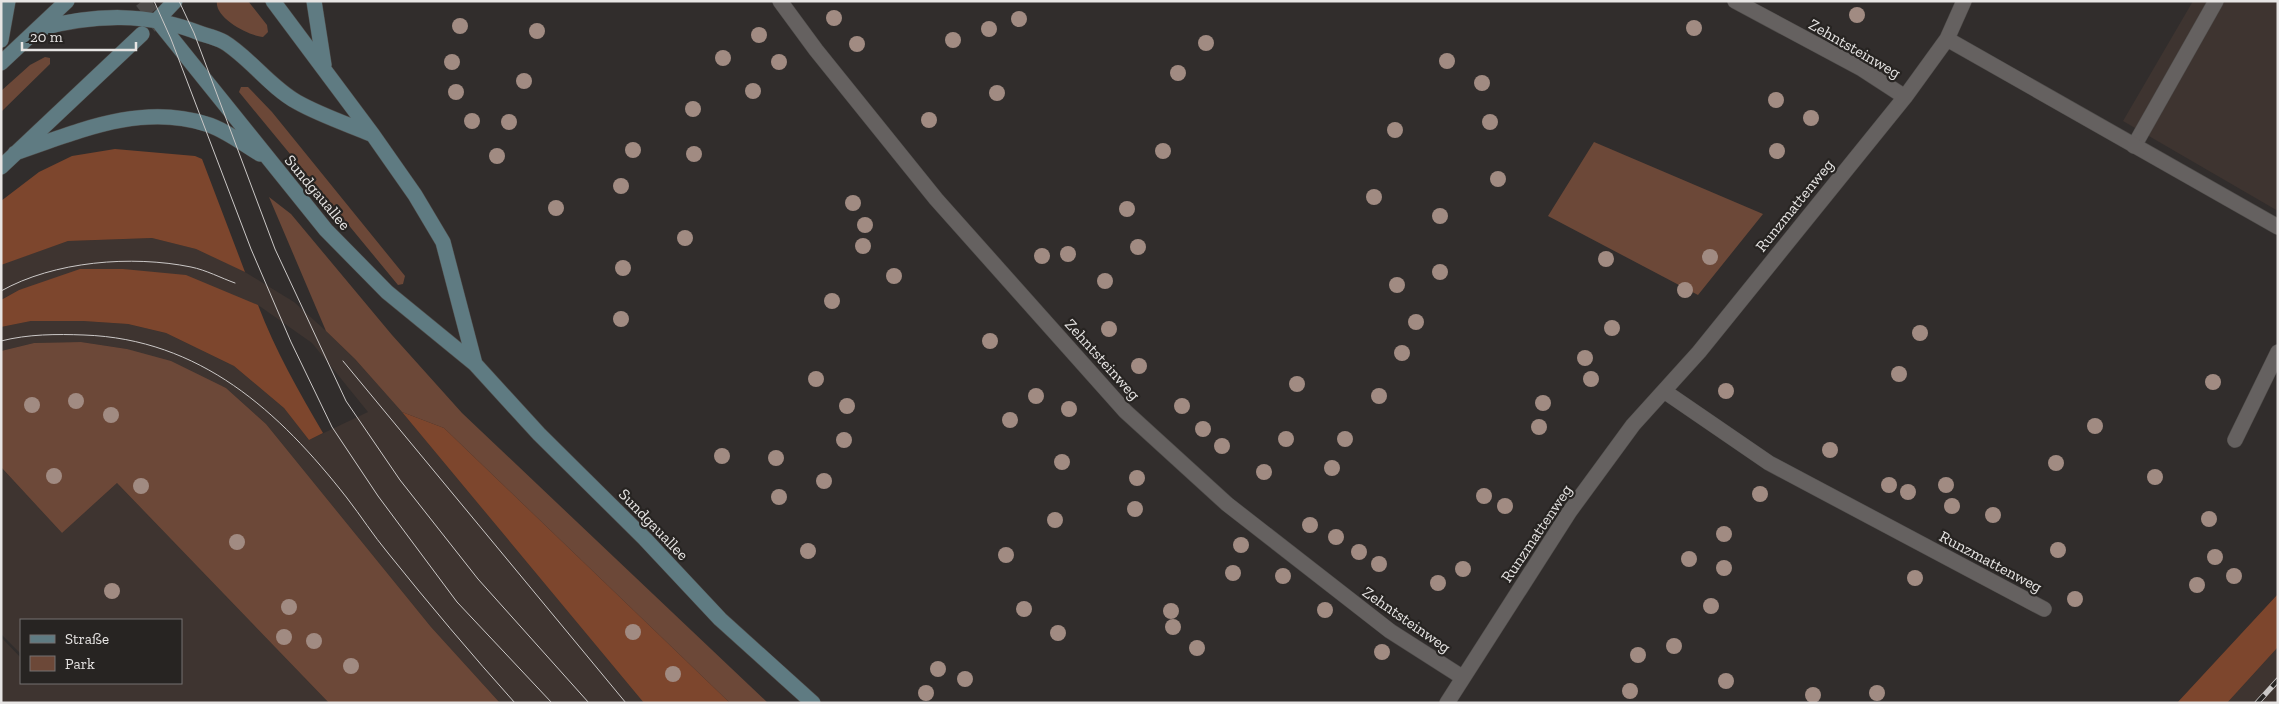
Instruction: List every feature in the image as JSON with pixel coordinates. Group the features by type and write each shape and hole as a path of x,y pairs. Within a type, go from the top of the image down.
{"street":[{"path":"1,40 8,1"},
{"path":"1,63 67,1"},
{"path":"157,20 176,1"},
{"name":"Sundgauallee","path":"273,1 373,135 415,195 443,242 475,364"},
{"path":"314,1 324,69"},
{"name":"Zehntsteinweg","path":"780,1 816,50 936,199 1125,411 1227,504 1390,631 1462,678"},
{"name":"Zehntsteinweg","path":"1736,1 1862,69 1905,97"},
{"name":"Runzmattenweg","path":"1446,703 1570,511 1633,425 1698,352 1905,97 1947,39 1964,1"},
{"path":"2134,146 2216,1"},
{"path":"38,29 72,20 108,17 157,20 185,27 224,42 266,79 297,102 373,135"},
{"name":"Sundgauallee","path":"157,20 266,158 326,230 387,292 475,364 539,434 645,538 720,619 813,703"},
{"path":"1,167 142,34"},
{"path":"1947,39 2278,227"},
{"path":"16,153 108,122 149,116 183,119 208,124 266,158"},
{"path":"2235,440 2278,352"},
{"name":"Runzmattenweg","path":"1664,391 1769,463 2044,609"}],"shaded area":[{"path":"2193,1 2278,1 2278,211 2123,121"},
{"path":"115,149 195,156 202,159 245,272 196,249 152,238 68,241 1,265 1,201 39,172 72,156"},
{"path":"152,238 196,249 240,269 294,302 326,331 355,359 402,412 644,703 500,703 431,627 266,424 226,388 127,349 81,342 34,343 1,351 1,327 31,321 83,321 128,324 166,333 234,366 284,408 309,440 368,412 312,343 258,305 123,269 19,290 1,300 1,265 5,263 68,241"},
{"path":"80,269 123,269 186,275 258,305 296,386 323,433 309,440 284,408 234,366 166,333 128,324 83,321 31,321 1,327 1,300 19,290"},
{"path":"402,412 444,428 730,703 644,703"},
{"path":"1,467 62,533 117,483 329,703 1,703 1,637 20,657 20,684 182,684 182,619 20,619 20,653 1,634"},
{"path":"2278,594 2278,647 2227,703 2177,703"},
{"path":"2278,647 2278,703 2227,703"}],"green space":[{"path":"217,1 248,1 267,25 268,32 263,37 242,30 221,14"},
{"path":"45,57 50,58 50,64 1,112 1,91 30,65"},
{"path":"241,87 248,87 272,112 405,276 403,284 398,285 239,92"},
{"path":"1594,142 1763,214 1698,295 1548,216"},
{"path":"269,197 291,214 392,335 462,413 768,703 730,703 444,428 402,412 355,359 326,331"},
{"path":"81,342 127,349 171,361 226,388 266,424 431,627 500,703 329,703 117,483 62,533 1,467 1,351 34,343"}],"tunnel":[{"path":"142,1 157,20 150,26"}],"tram line":[{"path":"154,1 171,39 251,249 291,342 332,427 378,496 457,602 552,703"},
{"path":"179,1 194,33 275,249 346,401 400,480 478,579 589,703"},
{"path":"1,291 45,273 69,267 119,261 144,261 191,267 235,283"},
{"path":"1,341 22,337 53,335 84,335 126,340 164,350 200,365 234,385 294,436 321,466 419,591 515,703"},
{"path":"343,361 626,703"}],"railway":[{"path":"2257,703 2278,680"}]}
